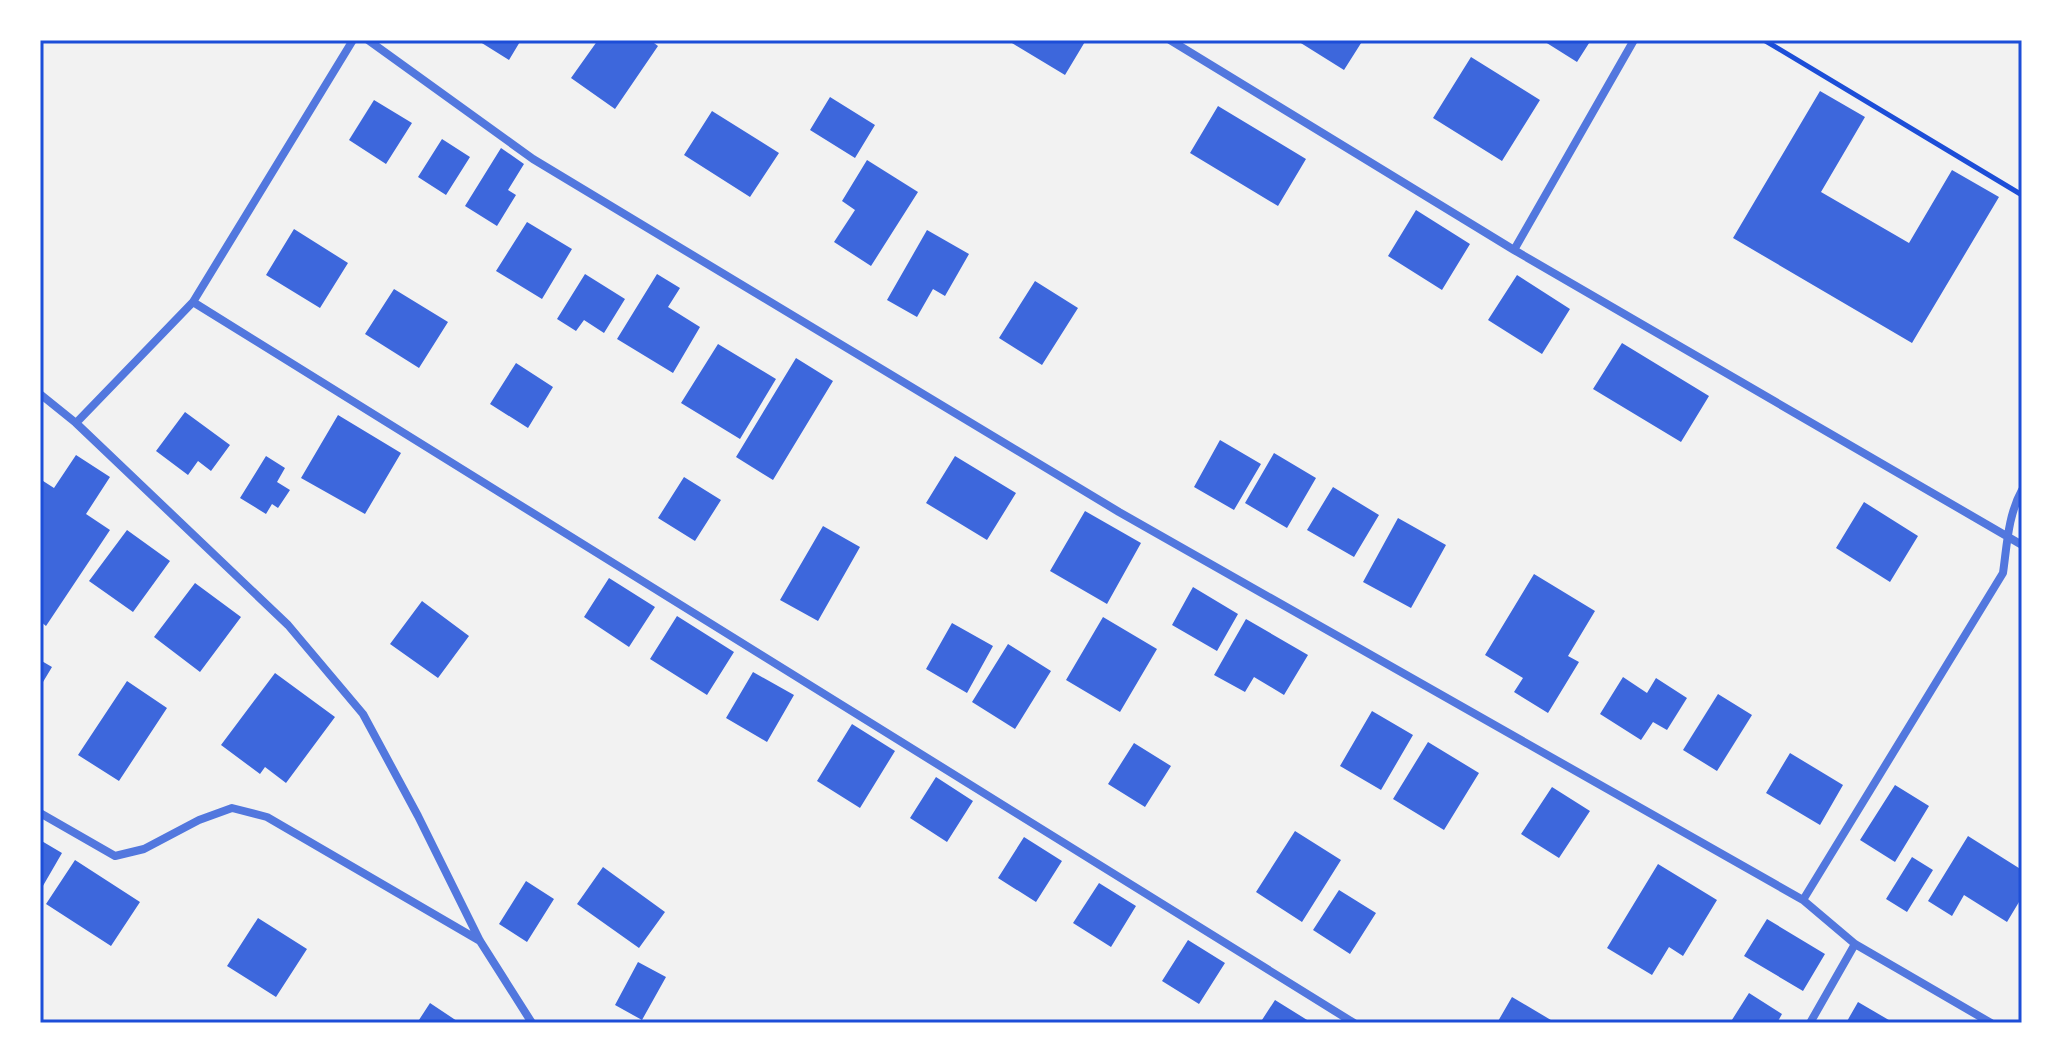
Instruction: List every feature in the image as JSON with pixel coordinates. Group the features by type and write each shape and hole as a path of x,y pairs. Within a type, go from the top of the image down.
{"street":[{"path":"76,423 193,302 353,40"},
{"path":"368,40 533,159 1119,512 1803,900 1855,944 1991,1023"},
{"path":"1170,40 1514,250 2022,545"},
{"path":"1514,250 1634,40"},
{"path":"193,302 1354,1023"},
{"path":"40,394 76,423 288,625 363,714 480,941 532,1023"},
{"path":"1803,900 2003,573 2008,536 2022,490"},
{"path":"40,813 115,856 144,849 199,820 232,808 267,817 480,941"},
{"path":"1810,1023 1855,944"}],"path":[{"path":"1764,40 2022,195"}],"building":[{"path":"477,40 521,40 509,60"},
{"path":"598,40 650,40 658,46 615,109 571,78"},
{"path":"1007,40 1086,40 1065,75"},
{"path":"1296,40 1363,40 1344,70"},
{"path":"1542,40 1591,40 1577,62"},
{"path":"1471,57 1540,100 1502,161 1433,118"},
{"path":"1820,91 1865,117 1821,192 1909,243 1952,170 1999,197 1912,343 1733,238"},
{"path":"830,97 875,125 855,158 810,130"},
{"path":"374,100 412,123 386,164 349,140"},
{"path":"1218,106 1306,159 1278,206 1190,153"},
{"path":"712,111 779,153 750,197 684,155"},
{"path":"442,139 470,157 446,195 418,177"},
{"path":"501,148 524,164 508,190 516,195 497,226 465,206"},
{"path":"867,160 918,192 871,266 834,242 855,210 842,201"},
{"path":"1416,210 1470,244 1442,290 1388,256"},
{"path":"527,222 572,249 542,299 496,271"},
{"path":"294,229 348,263 320,308 266,275"},
{"path":"927,230 969,254 945,296 933,289 917,317 887,300"},
{"path":"585,274 625,299 604,333 584,320 576,331 557,319"},
{"path":"657,274 680,288 668,307 700,327 673,373 617,339"},
{"path":"1517,275 1570,309 1542,354 1488,320"},
{"path":"1035,281 1078,308 1042,365 999,338"},
{"path":"394,289 448,322 419,368 365,334"},
{"path":"1622,343 1709,396 1681,442 1593,389"},
{"path":"718,344 776,379 740,439 681,403"},
{"path":"796,358 833,381 773,480 736,457"},
{"path":"516,363 553,387 528,428 490,404"},
{"path":"185,412 230,445 211,471 198,461 188,475 156,451"},
{"path":"338,415 401,453 365,514 301,478"},
{"path":"1220,440 1261,464 1234,510 1194,487"},
{"path":"1274,453 1316,478 1287,528 1245,503"},
{"path":"76,455 110,477 86,514 110,530 46,626 40,621 40,479 54,488"},
{"path":"266,456 285,468 277,482 290,490 278,508 272,504 266,514 240,498"},
{"path":"955,456 1016,493 987,540 926,503"},
{"path":"684,477 721,500 695,541 658,518"},
{"path":"1333,487 1379,515 1354,557 1307,530"},
{"path":"1864,502 1918,536 1890,582 1836,548"},
{"path":"1085,511 1141,543 1107,604 1050,571"},
{"path":"1398,518 1446,545 1411,608 1363,582"},
{"path":"823,526 860,547 818,621 780,600"},
{"path":"127,530 170,561 133,612 89,581"},
{"path":"1534,574 1595,611 1568,656 1579,662 1548,713 1514,692 1523,678 1485,655"},
{"path":"609,578 655,607 629,647 584,617"},
{"path":"195,583 241,617 200,672 154,637"},
{"path":"1193,587 1238,614 1217,651 1172,625"},
{"path":"422,601 469,636 438,678 390,644"},
{"path":"677,616 734,652 707,695 650,659"},
{"path":"1103,617 1157,649 1120,712 1066,680"},
{"path":"1246,619 1308,655 1284,695 1254,677 1245,692 1214,675"},
{"path":"952,623 993,646 967,693 926,669"},
{"path":"1008,644 1051,671 1015,729 972,702"},
{"path":"40,660 52,667 40,687"},
{"path":"753,672 794,695 767,742 726,718"},
{"path":"275,673 335,717 286,783 265,767 260,774 221,745"},
{"path":"1623,677 1647,693 1656,678 1687,698 1667,730 1653,722 1641,740 1600,714"},
{"path":"127,681 167,708 119,781 78,755"},
{"path":"1718,694 1752,715 1717,771 1683,750"},
{"path":"1372,711 1413,735 1381,790 1340,766"},
{"path":"852,724 895,751 860,808 817,781"},
{"path":"1428,742 1479,773 1444,830 1393,799"},
{"path":"1134,743 1171,766 1145,807 1108,784"},
{"path":"1790,753 1843,785 1820,825 1766,793"},
{"path":"936,777 973,801 947,842 910,818"},
{"path":"1895,785 1929,806 1895,862 1860,840"},
{"path":"1552,787 1590,811 1559,858 1521,834"},
{"path":"1295,831 1341,860 1302,922 1256,892"},
{"path":"1968,836 2022,870 2022,897 2007,922 1964,895 1952,916 1928,901"},
{"path":"1024,837 1062,861 1036,902 998,878"},
{"path":"40,840 62,853 40,891"},
{"path":"1912,857 1933,870 1907,912 1886,899"},
{"path":"75,860 140,902 111,946 46,904"},
{"path":"1658,864 1717,900 1683,956 1669,947 1652,975 1607,948"},
{"path":"603,867 665,912 639,948 577,904"},
{"path":"526,881 554,899 527,942 499,924"},
{"path":"1099,883 1136,906 1111,947 1073,923"},
{"path":"1339,890 1376,913 1350,954 1313,930"},
{"path":"258,918 307,949 276,997 227,966"},
{"path":"1767,919 1825,954 1803,991 1744,956"},
{"path":"1188,940 1225,963 1199,1004 1162,981"},
{"path":"638,962 666,977 642,1020 615,1005"},
{"path":"1749,993 1782,1014 1777,1023 1730,1023"},
{"path":"1512,997 1556,1023 1497,1023"},
{"path":"1275,1000 1312,1023 1260,1023"},
{"path":"1858,1002 1894,1023 1846,1023"},
{"path":"430,1003 460,1023 417,1023"}]}
